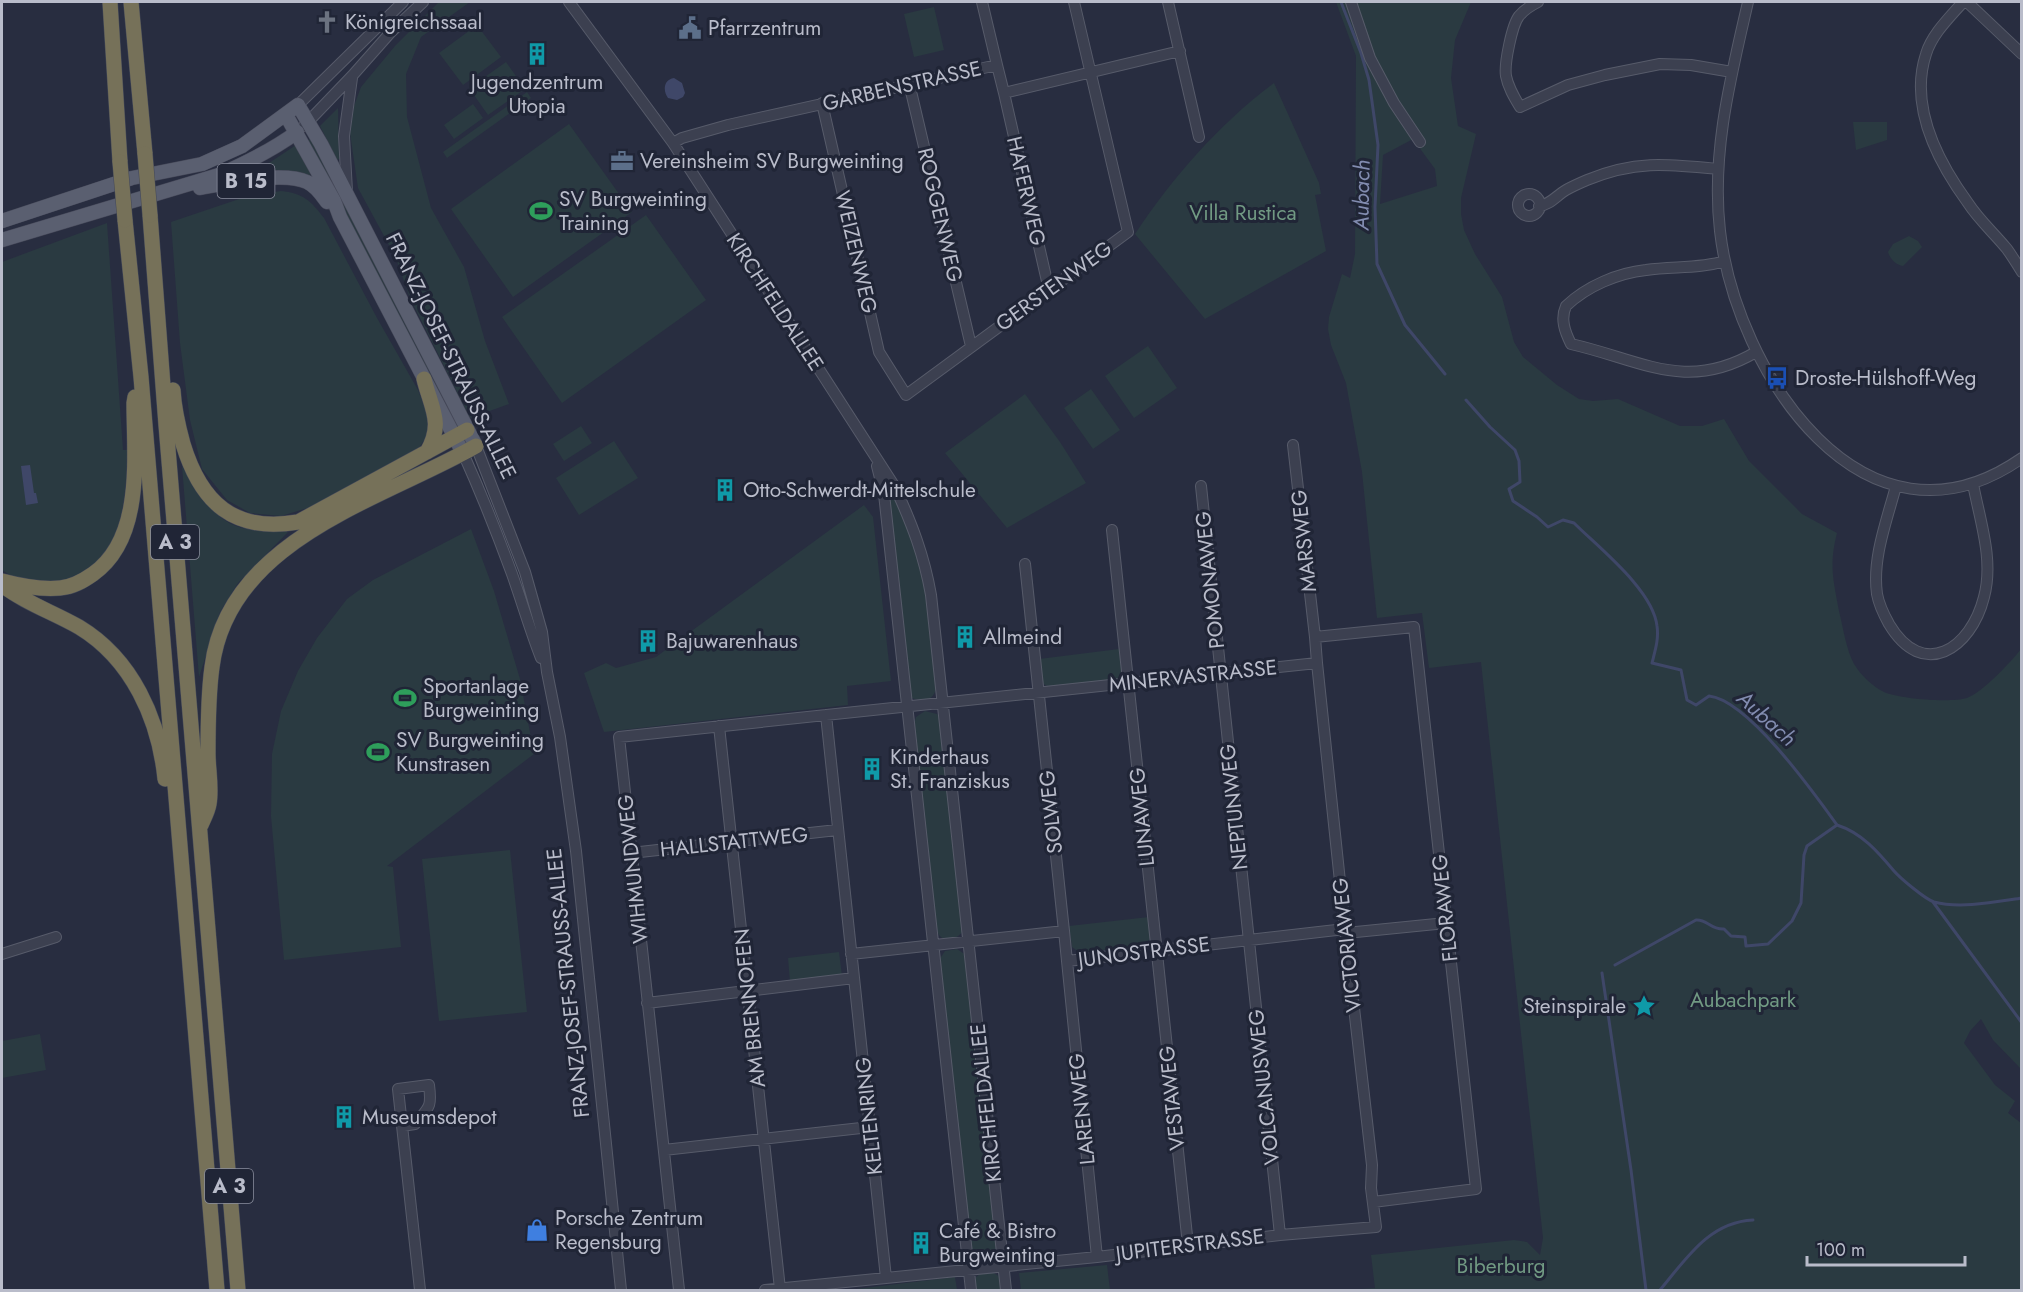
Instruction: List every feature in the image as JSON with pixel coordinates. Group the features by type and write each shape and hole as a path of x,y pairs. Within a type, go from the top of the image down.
{"highway":[{"name":"A 3","path":"110,2 120,162 141,376 217,1290"},
{"name":"A 3","path":"131,2 146,154 166,425 238,1290"},
{"name":"A 3","path":"154,254 163,269 173,402 179,430 188,461 198,481 210,499 224,511 242,520 260,525 298,522 461,433"},
{"name":"A 3","path":"2,583 63,588 81,583 103,567 116,551 126,529 135,477 134,403 141,376"},
{"path":"424,379 436,423 433,442 427,452"},
{"name":"A 3","path":"199,831 209,803 208,719 212,664 224,621 236,600 271,560 309,532 470,450"},
{"name":"A 3","path":"2,583 18,598 80,628 99,641 130,676 152,719 163,765 170,837 181,854"}],"main road":[{"path":"2,221 132,178 202,164 242,146 298,105"},
{"name":"FRANZ-JOSEF-STRAUSS-ALLEE","path":"298,105 309,121 347,194 470,450"},
{"name":"FRANZ-JOSEF-STRAUSS-ALLEE","path":"286,115 334,201 340,218 424,379 461,433"},
{"name":"B 15","path":"2,240 219,175 249,161 297,132"},
{"name":"B 15","path":"136,198 168,196 205,187 256,179 297,178 318,189 340,218"}],"street":[{"path":"298,105 403,2"},
{"path":"297,132 423,2"},
{"name":"KIRCHFELDALLEE","path":"569,2 674,143 895,487 914,529 925,561 931,595 1006,1290"},
{"path":"982,2 996,65"},
{"path":"1074,2 1090,72"},
{"path":"1168,2 1199,137"},
{"path":"1350,2 1370,58 1394,103 1420,142"},
{"path":"1538,2 1519,16 1506,66 1506,75 1512,93 1520,107 1568,85 1652,65 1691,66 1732,72"},
{"path":"1748,2 1732,72 1718,169 1718,205 1725,261 1733,294 1756,352 1782,398 1817,439 1840,459 1896,486 1921,491 1944,490 1972,484 1989,478 2022,458"},
{"path":"2022,54 1965,2 1932,40 1926,53 1921,88 1925,118 1945,167 1968,205 2008,250 2022,272"},
{"name":"GARBENSTRASSE","path":"674,143 682,138 822,103 996,65 1004,93 1180,51"},
{"name":"GERSTENWEG","path":"906,395 1128,232 1090,72"},
{"path":"347,194 344,136 345,113 352,76"},
{"name":"ROGGENWEG","path":"909,83 971,346"},
{"name":"HAFERWEG","path":"1004,93 1049,290"},
{"name":"WEIZENWEG","path":"822,103 879,352 906,395"},
{"path":"1539,206 1546,205 1565,190 1587,180 1638,164 1718,169"},
{"path":"1725,261 1711,265 1638,271 1593,287 1566,306 1563,317 1567,336 1572,344 1605,351 1673,372 1706,372 1739,361 1756,352"},
{"name":"MARSWEG","path":"1293,445 1315,637"},
{"name":"FRANZ-JOSEF-STRAUSS-ALLEE","path":"470,450 528,627 547,672 560,737 576,851 621,1290"},
{"name":"KIRCHFELDALLEE","path":"875,457 884,494 971,1290"},
{"path":"1896,486 1881,543 1876,579 1877,596 1883,614 1900,640 1918,652 1934,653 1946,651 1966,637 1976,620 1984,597 1988,579 1988,560 1972,484"},
{"name":"POMONAWEG","path":"1201,486 1220,673"},
{"name":"LUNAWEG","path":"1112,530 1156,951"},
{"name":"SOLWEG","path":"1025,564 1064,931"},
{"name":"FLORAWEG","path":"1315,637 1414,627 1476,1189 1373,1202"},
{"path":"1315,637 1317,663"},
{"name":"MINERVASTRASSE","path":"943,703 1317,663"},
{"name":"VICTORIAWEG","path":"1317,663 1372,1165 1371,1188 1376,1227"},
{"name":"NEPTUNWEG","path":"1220,673 1248,940"},
{"path":"908,707 943,703"},
{"name":"WIHMUNDWEG","path":"679,1290 619,737 908,707"},
{"name":"KELTENRING","path":"826,715 886,1278"},
{"name":"AM BRENNOFEN","path":"719,726 780,1289"},
{"name":"HALLSTATTWEG","path":"631,854 837,830"},
{"name":"JUNOSTRASSE","path":"969,941 1064,931 1067,961 1248,940 1446,923"},
{"path":"2,954 56,937"},
{"name":"VOLCANUSWEG","path":"1248,940 1280,1235"},
{"path":"851,954 969,941"},
{"name":"VESTAWEG","path":"1156,951 1188,1245"},
{"name":"LARENWEG","path":"1067,961 1097,1257"},
{"path":"648,1003 854,978"},
{"path":"402,1126 420,1290"},
{"path":"664,1150 870,1127"},
{"name":"JUPITERSTRASSE","path":"1004,1266 1280,1235 1376,1227"},
{"path":"765,1290 1004,1266"}],"green space":[{"path":"439,2 470,2 421,37 406,74 407,117 431,208 464,267 485,341 509,404 470,418 410,298 396,258 358,188 350,133 354,106 361,87 395,46"},
{"name":"Aubachpark","path":"1336,2 1471,2 1455,40 1451,78 1458,126 1476,134 1461,198 1461,214 1464,230 1475,254 1502,297 1514,342 1523,357 1557,385 1579,399 1593,401 1618,399 1680,426 1702,426 1724,419 1749,461 1802,514 1837,533 1833,554 1833,572 1843,631 1854,664 1871,684 1884,692 1901,697 1937,700 1967,698 1988,684 2021,649 2021,1069 1993,1040 1981,1019 1970,1031 1964,1043 1995,1085 2015,1101 2008,1113 2021,1123 2021,1290 1347,1290 1375,1288 1371,1255 1514,1240 1527,1242 1540,1255 1543,1238 1481,662 1429,668 1422,613 1377,618 1362,472 1346,383 1331,345 1328,329 1329,317 1342,274 1350,278 1355,254 1356,56","holes":["1413,139 1435,169 1437,186 1380,204 1383,155"]},
{"path":"934,7 944,50 914,57 904,14"},
{"path":"477,25 501,57 463,85 439,53"},
{"path":"506,62 525,89 488,115 469,88"},
{"name":"Villa Rustica","path":"1274,83 1319,183 1321,194 1315,195 1326,251 1205,319 1135,234 1198,152 1234,116"},
{"path":"527,92 531,98 447,158 443,152"},
{"path":"473,104 483,118 454,139 444,125"},
{"path":"338,108 339,159 337,160 320,126"},
{"path":"1853,122 1887,122 1887,140 1856,150"},
{"name":"SV Burgweinting Training","path":"569,124 632,212 513,297 451,209"},
{"path":"310,138 454,417 456,425 308,141"},
{"path":"296,145 311,173 309,176 284,171 258,172 260,169"},
{"path":"281,191 306,199 324,218 418,390 429,419 428,434 419,448 311,507 281,516 250,513 227,500 202,469 190,420 180,343 171,222 248,196"},
{"path":"646,215 706,300 562,403 502,317"},
{"path":"107,223 123,450 127,450 126,481 121,515 110,547 101,560 89,570 60,582 34,583 2,570 2,262"},
{"path":"1909,236 1918,241 1922,247 1903,266 1894,261 1888,252 1893,244"},
{"path":"1148,346 1177,388 1134,418 1105,376"},
{"path":"1091,389 1120,430 1093,449 1064,408"},
{"path":"1025,394 1086,483 1007,528 945,453"},
{"path":"581,426 592,443 564,461 553,444"},
{"path":"614,441 638,478 579,515 556,478"},
{"path":"182,466 212,510 223,519 249,529 288,532 238,583 220,612 199,677"},
{"path":"893,492 911,533 924,582 936,689 933,696 924,700 912,698 909,691 889,496"},
{"path":"864,505 873,517 891,681 847,686 848,705 604,732 584,673 606,663 616,668 656,657"},
{"name":"Sportanlage Burgweinting","path":"471,529 494,591 520,679 534,754 387,866 393,867 401,947 284,960 271,816 272,754 281,711 298,671 317,638 347,599 373,580"},
{"path":"1119,649 1122,674 1118,679 1047,686 1042,683 1039,659"},
{"path":"925,711 937,714 941,718 963,931 957,937 949,940 942,938 937,931 914,725 916,717"},
{"path":"510,850 527,1012 439,1021 422,859"},
{"path":"1149,917 1151,937 1145,946 1079,952 1072,947 1069,926"},
{"path":"957,949 966,955 997,1246 991,1258 980,1263 971,1256 939,960 945,951"},
{"path":"839,952 842,976 790,982 788,958"},
{"path":"40,1034 46,1070 2,1078 2,1041"},
{"path":"1107,1265 1110,1290 1021,1290 1019,1273"},
{"path":"990,1272 999,1276 1003,1290 976,1290 976,1277"},
{"path":"955,1277 957,1290 848,1290"}],"water":[{"path":"674,78 682,83 685,93 677,100 668,98 665,92 666,83"},
{"path":"30,465 34,493 36,493 38,503 26,505 21,466"}],"waterway":[{"name":"Aubach","path":"1341,2 1369,80 1378,145 1375,207 1377,264 1405,325 1445,374"},
{"name":"Aubach","path":"1466,400 1515,450 1519,461 1520,482 1509,489 1513,501 1548,527 1563,520 1574,523 1636,584 1646,598 1657,626 1657,640 1652,663 1681,670 1687,700 1696,705 1709,696 1725,701 1742,713 1761,730 1797,771 1837,825 1862,838 1894,871 1930,900 1944,904 1966,905 2022,898"},
{"path":"1615,965 1696,920 1724,929 1731,936 1745,937 1746,946 1768,944 1792,921 1801,903 1804,855 1807,846 1837,825"},
{"path":"1933,902 2022,1023"},
{"path":"1602,973 1646,1290"},
{"path":"1660,1290 1689,1255 1711,1235 1737,1222 1753,1220"}],"place":[{"name":"Königreichssaal","path":"327,22"},
{"name":"Pfarrzentrum","path":"690,28"},
{"name":"Jugendzentrum Utopia","path":"537,54"},
{"name":"Vereinsheim SV Burgweinting","path":"622,161"},
{"name":"SV Burgweinting Training","path":"541,211"},
{"name":"Droste-Hülshoff-Weg","path":"1777,378"},
{"name":"Otto-Schwerdt-Mittelschule","path":"725,490"},
{"name":"Allmeind","path":"965,637"},
{"name":"Bajuwarenhaus","path":"648,641"},
{"name":"Sportanlage Burgweinting","path":"405,698"},
{"name":"SV Burgweinting Kunstrasen","path":"378,752"},
{"name":"Kinderhaus St. Franziskus","path":"872,769"},
{"name":"Steinspirale","path":"1644,1006"},
{"name":"Museumsdepot","path":"344,1117"},
{"name":"Porsche Zentrum Regensburg","path":"537,1230"},
{"name":"Café & Bistro Burgweinting","path":"921,1243"}],"park label":[{"name":"Biberburg","path":"1501,1266"}]}
